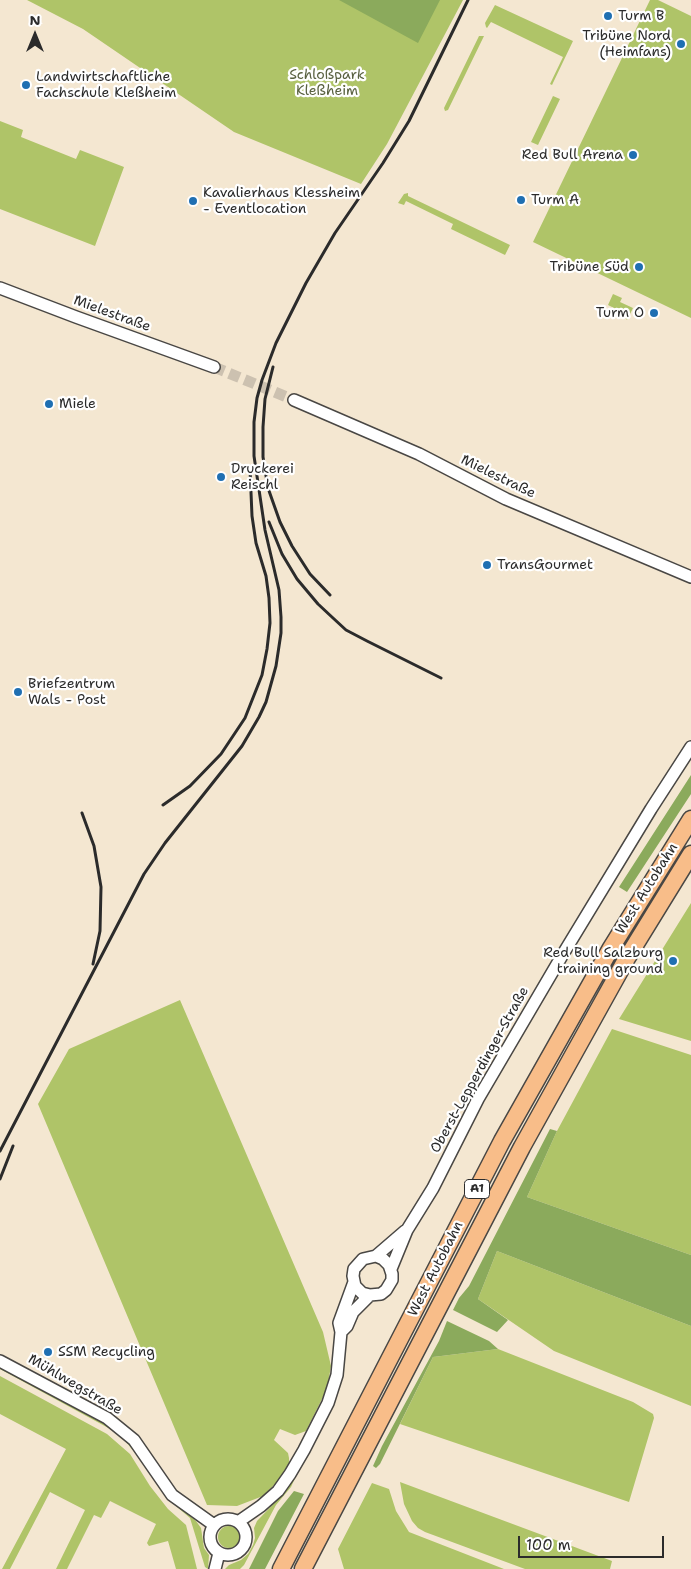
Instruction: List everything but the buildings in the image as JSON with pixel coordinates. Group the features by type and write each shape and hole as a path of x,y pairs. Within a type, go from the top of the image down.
{"highway":[{"name":"West Autobahn","path":"280,1569 502,1141 611,948 691,819"},
{"name":"West Autobahn","path":"303,1569 522,1148 627,958 691,854"}],"street":[{"name":"Mielestraße","path":"0,288 214,367"},
{"name":"Mielestraße","path":"294,400 419,454 506,500 691,576"},
{"name":"Oberst-Lepperdinger-Straße","path":"341,1332 353,1312 370,1296 382,1294 392,1280 391,1269 407,1230 433,1188 478,1099 650,809 691,747"},
{"name":"Oberst-Lepperdinger-Straße","path":"238,1522 262,1506 278,1491 310,1439 334,1389 341,1332 339,1323 354,1282 352,1276 357,1263 363,1259 376,1256 407,1230"},
{"path":"376,1256 383,1259 391,1269"},
{"path":"354,1282 358,1290 370,1296"},
{"name":"Mühlwegstraße","path":"0,1360 108,1418 134,1440 172,1495 214,1525"},
{"path":"223,1519 233,1519 238,1522 242,1526 246,1538 242,1549 231,1555 219,1553 214,1549 209,1537 214,1525 223,1519"},
{"path":"215,1569 219,1553"}],"green space":[{"name":"Schloßpark Kleßheim","path":"27,0 463,0 387,144 361,184 234,132 83,29"},
{"path":"339,0 440,0 418,43"},
{"name":"Red Bull Arena","path":"650,0 658,0 691,16 691,318 533,242"},
{"path":"495,5 573,41 552,85 550,84 563,57 491,22 487,28 485,23"},
{"path":"479,36 484,36 448,110 445,111 444,108"},
{"path":"553,96 560,99 538,145 531,142"},
{"path":"0,121 23,130 21,137 76,159 80,150 124,167 95,246 0,209"},
{"path":"408,193 408,196 510,245 505,255 451,229 453,224 406,201 404,205 398,203 404,194"},
{"path":"613,294 622,298 620,302 633,308 627,320 620,311 608,305"},
{"path":"691,775 691,794 627,892 619,887"},
{"name":"Red Bull Salzburg training ground","path":"691,903 691,1041 619,1019"},
{"path":"180,1000 323,1332 331,1366 327,1389 306,1431 295,1435 280,1429 274,1440 288,1453 289,1458 289,1463 280,1479 263,1496 237,1506 207,1505 38,1104 69,1049"},
{"path":"612,1029 691,1055 691,1255 527,1197 557,1131"},
{"path":"550,1129 557,1131 527,1197 691,1255 691,1326 497,1251 478,1299 508,1320 497,1332 453,1310 459,1298 469,1286"},
{"path":"497,1251 691,1326 691,1406 554,1351 478,1299"},
{"path":"447,1321 489,1341 498,1349 433,1357 380,1464 376,1468 373,1466 382,1446 439,1341"},
{"path":"498,1349 633,1402 653,1414 654,1418 629,1502 400,1424 433,1357"},
{"path":"0,1367 114,1429 131,1443 172,1501 196,1521 201,1528 204,1548 209,1555 208,1569 205,1567 190,1518 170,1501 139,1457 125,1441 112,1430 0,1369"},
{"path":"0,1376 107,1434 130,1454 150,1486 168,1509 186,1525 197,1569 176,1569 168,1541 149,1546 147,1543 156,1524 110,1501 101,1518 94,1515 67,1569 56,1569 85,1510 50,1492 10,1569 2,1569 66,1449 0,1414"},
{"path":"297,1474 291,1487 276,1505 244,1565 240,1569 225,1569 248,1554 255,1538 254,1528 257,1521 285,1492"},
{"path":"400,1482 612,1561 610,1569 525,1569 425,1532 412,1521 404,1504"},
{"path":"372,1483 389,1489 396,1511 409,1532 504,1569 344,1569 338,1549"},
{"path":"294,1491 304,1494 265,1569 249,1569 278,1511"},
{"path":"229,1526 237,1529 240,1537 237,1545 229,1548 221,1545 218,1537 221,1529"}],"tunnel":[{"path":"214,367 294,400"}],"railway":[{"path":"0,1151 144,874 165,843 242,746 266,702 276,666 281,633 281,617 279,590 265,530 254,456 254,422 257,398 262,380 276,343 306,283 335,233 409,121 468,0"},
{"path":"273,367 265,399 263,427 263,457 268,488 280,522 292,546 310,574 330,595"},
{"path":"163,805 190,786 221,754 245,718 262,675 270,623 269,598 266,576 256,543 252,516 250,469"},
{"path":"269,522 282,554 297,579 318,604 346,630 441,678"},
{"path":"82,813 94,846 101,887 100,931 93,964"},
{"path":"0,1179 13,1146"}],"place":[{"name":"Turm B","path":"608,16"},
{"name":"Tribüne Nord (Heimfans)","path":"681,44"},
{"name":"Landwirtschaftliche Fachschule Kleßheim","path":"26,85"},
{"name":"Red Bull Arena","path":"633,155"},
{"name":"Turm A","path":"521,200"},
{"name":"Kavalierhaus Klessheim - Eventlocation","path":"193,201"},
{"name":"Tribüne Süd","path":"639,267"},
{"name":"Turm O","path":"654,313"},
{"name":"Miele","path":"49,404"},
{"name":"Druckerei Reischl","path":"221,477"},
{"name":"TransGourmet","path":"487,565"},
{"name":"Briefzentrum Wals - Post","path":"18,692"},
{"name":"Red Bull Salzburg training ground","path":"673,961"},
{"name":"SSM Recycling","path":"48,1352"}]}
